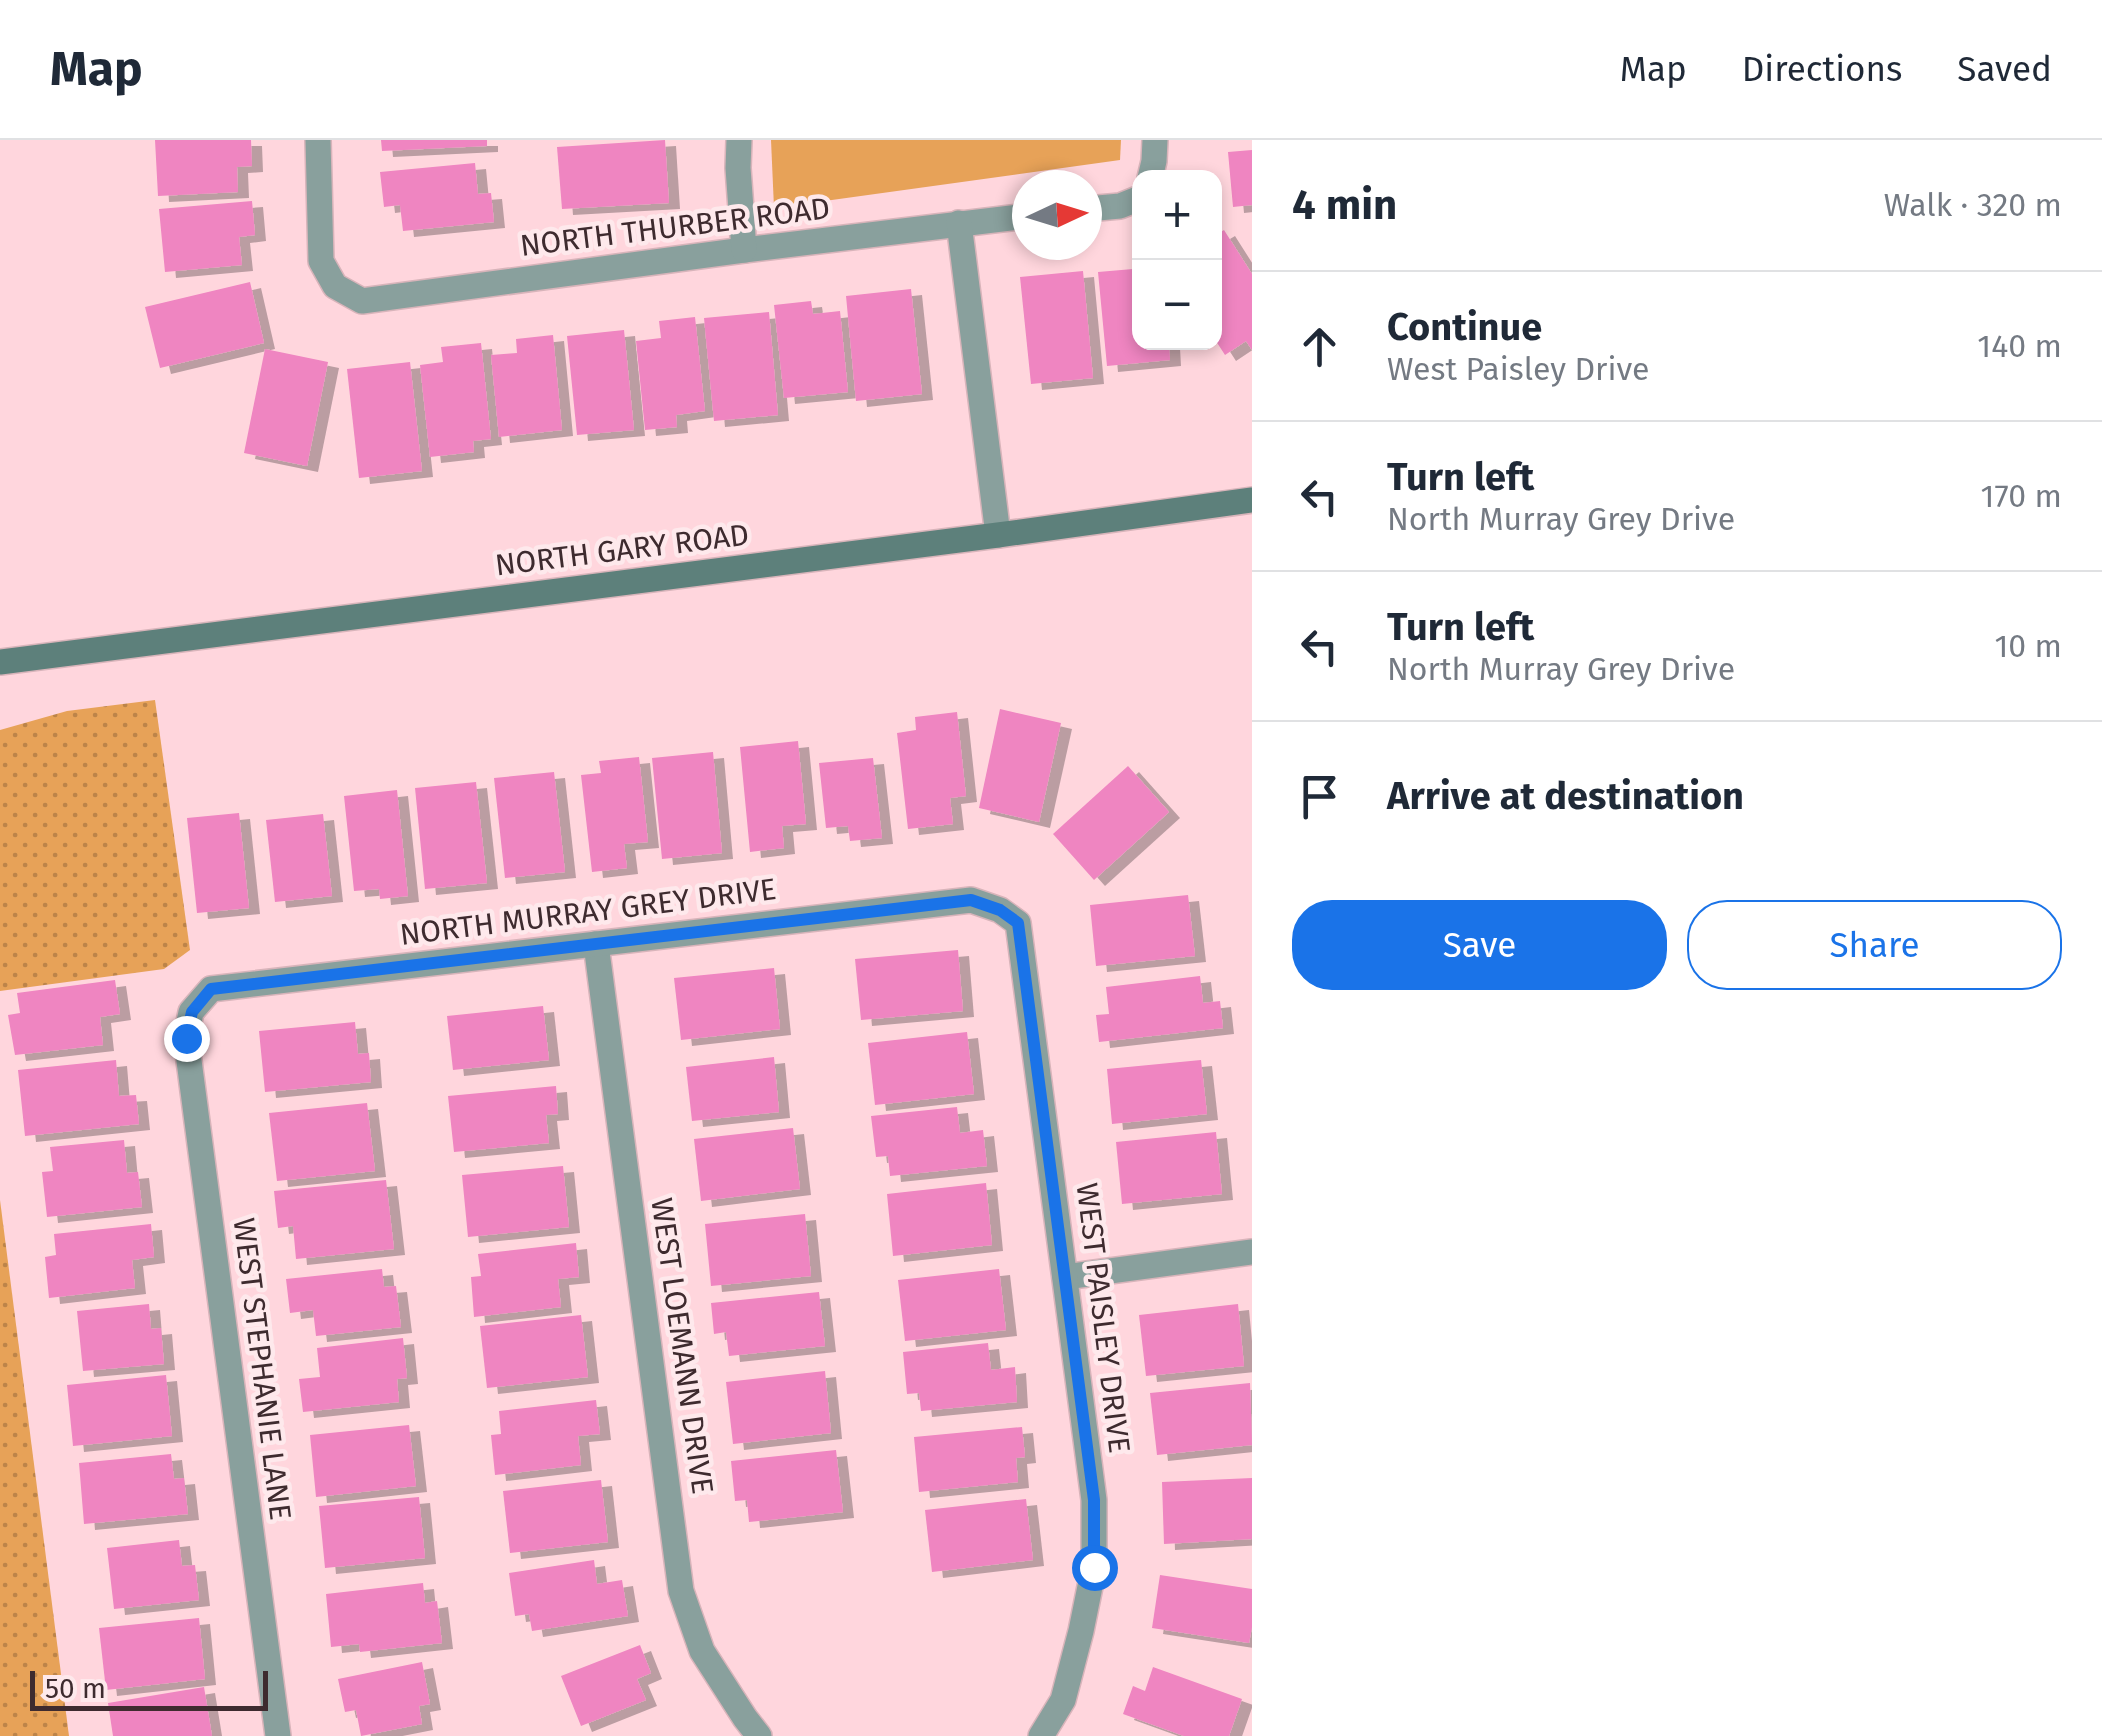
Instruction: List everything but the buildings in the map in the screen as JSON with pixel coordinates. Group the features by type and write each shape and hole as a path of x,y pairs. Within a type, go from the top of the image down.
{"main road":[{"name":"NORTH GARY ROAD","path":"5,661 1252,500"}],"street":[{"name":"NORTH THURBER ROAD","path":"318,140 321,260 335,286 362,301 1012,218"},
{"path":"740,140 738,168 744,250"},
{"path":"1152,170 1155,140"},
{"path":"1102,208 1132,201"},
{"path":"959,224 998,534"},
{"name":"NORTH MURRAY GREY DRIVE","path":"192,1012 211,989 971,900 1000,910"},
{"name":"WEST PAISLEY DRIVE","path":"1000,910 1018,923 1094,1500 1094,1567 1082,1632 1063,1700 1040,1736"},
{"name":"WEST LOEMANN DRIVE","path":"596,944 681,1591 702,1651 760,1736"},
{"name":"WEST STEPHANIE LANE","path":"192,1012 186,1038 278,1736"},
{"path":"1064,1277 1252,1252"}],"shaded area":[{"path":"771,140 1121,140 1120,160 1048,170 1012,170 1012,175 774,208"},
{"path":"155,700 190,950 164,969 0,991 0,730 67,711"},
{"path":"0,1200 69,1736 0,1736"}],"route":[{"path":"186,1038 192,1012 211,989 971,900 1000,910 1018,923 1094,1500 1094,1567"}]}
